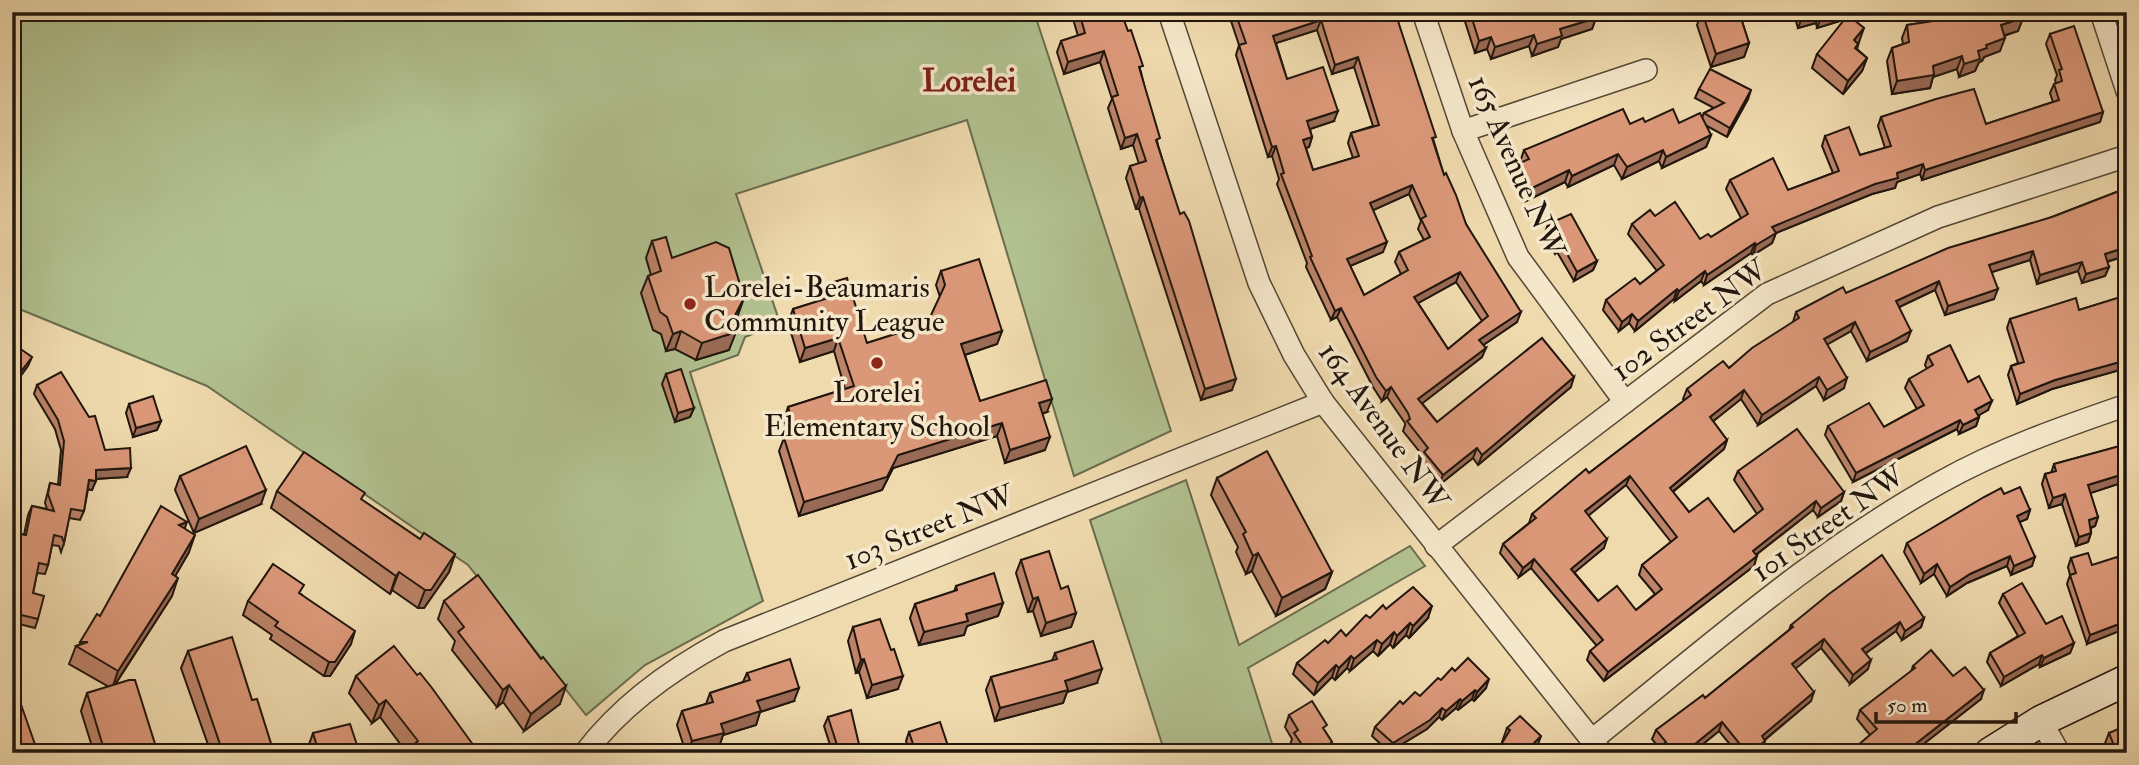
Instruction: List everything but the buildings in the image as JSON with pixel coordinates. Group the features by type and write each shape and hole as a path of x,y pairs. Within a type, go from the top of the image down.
{"street":[{"name":"164 Avenue NW","path":"1169,12 1259,283 1294,355 1323,402 1597,746"},
{"name":"165 Avenue NW","path":"1423,12 1463,131 1518,257 1625,402"},
{"path":"2101,12 2127,91"},
{"path":"1463,131 1646,70"},
{"name":"102 Street NW","path":"1436,546 1767,294 1938,217 2127,156"},
{"name":"103 Street NW","path":"585,753 611,722 649,690 678,668 724,641 796,610 1323,402"},
{"name":"101 Street NW","path":"1597,746 1822,557 1903,503 2023,442 2127,405"},
{"path":"1990,753 2041,721 2127,680"},
{"path":"2041,721 2059,753"}],"green space":[{"path":"12,12 1034,12 1171,431 1074,476 967,120 736,194 780,323 745,337 738,355 690,372 763,601 645,665 586,715 468,565 207,386 12,306"},
{"path":"1186,480 1239,645 1410,546 1425,566 1248,668 1275,753 1165,753 1090,520"}],"place":[{"name":"Lorelei-Beaumaris Community League","path":"690,304"},
{"name":"Lorelei Elementary School","path":"877,363"}],"district":[{"name":"Lorelei","path":"969,80"}]}
